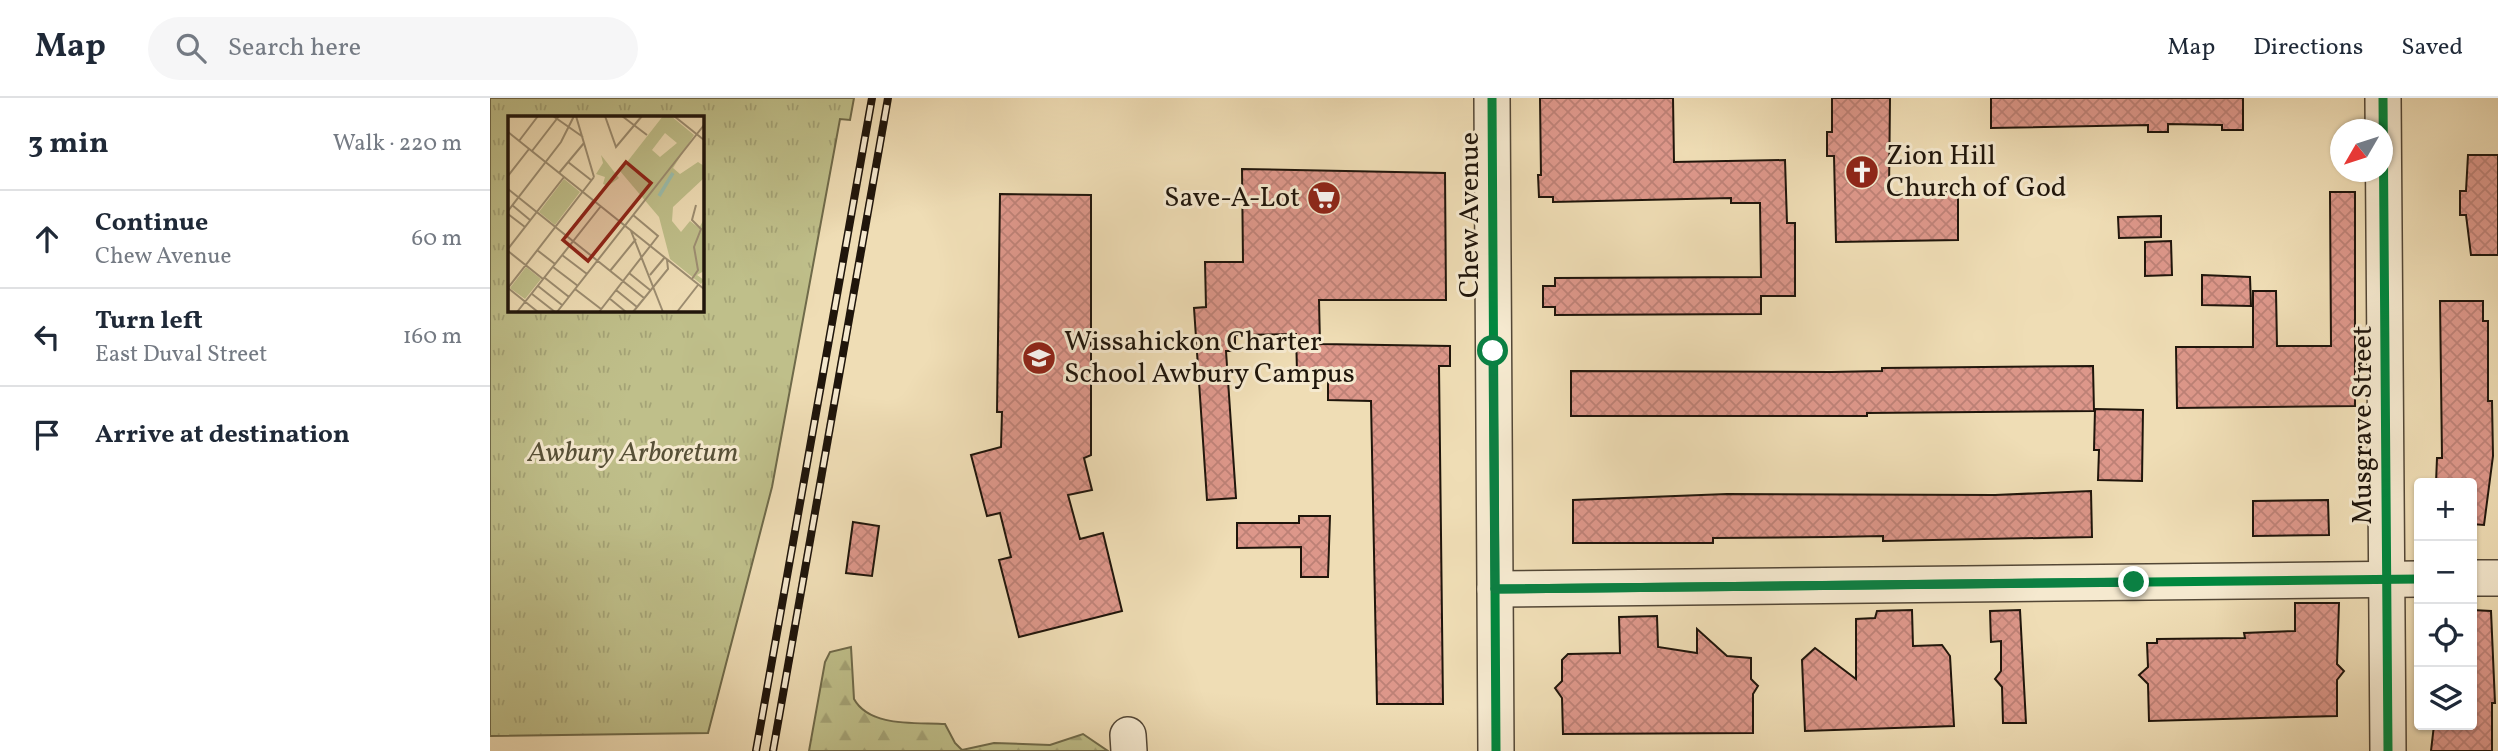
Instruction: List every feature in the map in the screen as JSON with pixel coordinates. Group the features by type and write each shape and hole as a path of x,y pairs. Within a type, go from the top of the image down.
{"street":[{"name":"Chew Avenue","path":"1492,98 1496,751"},
{"name":"Musgrave Street","path":"2383,98 2403,579 2388,751"},
{"path":"2477,578 2498,578"},
{"path":"1495,589 2403,579"}],"green space":[{"name":"Awbury Arboretum","path":"490,98 854,98 850,120 840,119 772,487 708,733 490,736"},
{"path":"851,647 854,699 871,715 895,722 945,724 962,750 994,743 1050,745 1083,734 1108,751 809,751 825,662 830,652"}],"building":[{"path":"1540,98 1673,98 1674,162 1785,160 1787,223 1795,223 1795,296 1761,296 1761,314 1555,315 1555,307 1543,307 1543,286 1555,286 1555,278 1761,277 1760,203 1731,203 1731,198 1553,202 1553,197 1539,197"},
{"name":"Zion Hill Church of God","path":"1832,98 1890,98 1889,192 1958,192 1958,240 1836,242 1834,156 1827,156 1827,132 1832,132"},
{"path":"1991,98 2243,98 2243,130 2222,130 2222,125 2168,124 2168,132 2148,132 2148,125 1991,128"},
{"path":"2468,155 2498,155 2498,255 2471,255 2466,215 2460,215 2460,191 2466,191"},
{"path":"1242,169 1445,173 1446,300 1319,300 1320,344 1450,346 1450,366 1439,366 1443,704 1377,704 1371,401 1328,400 1328,372 1297,371 1296,334 1235,335 1235,351 1226,351 1236,498 1207,500 1194,308 1206,307 1205,262 1243,262"},
{"path":"2330,192 2355,192 2355,406 2177,408 2176,347 2253,347 2253,291 2276,291 2277,346 2331,346"},
{"path":"1000,194 1091,195 1091,455 1084,458 1092,490 1068,495 1080,539 1103,533 1122,611 1019,637 999,560 1011,557 1000,513 987,516 971,455 1001,447 1002,412 997,412"},
{"path":"2161,216 2161,237 2119,238 2118,217"},
{"path":"2171,241 2172,275 2145,276 2145,242"},
{"path":"2202,275 2250,277 2251,306 2202,305"},
{"path":"2440,301 2483,301 2483,321 2488,321 2488,401 2492,401 2493,456 2484,525 2477,524 2477,478 2436,478 2437,458 2442,458"},
{"path":"2093,366 2094,411 1867,413 1867,416 1571,416 1571,371 1831,372 1882,371 1882,368"},
{"path":"2095,409 2143,410 2142,481 2098,480 2099,450 2094,450"},
{"path":"2091,491 2092,537 1883,541 1883,536 1713,538 1713,543 1573,543 1573,500 1727,494 1995,495"},
{"path":"2328,500 2329,535 2253,536 2253,501"},
{"path":"1299,516 1330,516 1328,577 1301,577 1301,547 1237,548 1237,523 1299,523"},
{"path":"853,522 879,526 872,576 846,573"},
{"path":"2295,603 2339,603 2337,664 2344,671 2337,680 2337,716 2149,721 2148,684 2139,675 2148,667 2147,643 2157,643 2157,639 2245,638 2244,633 2295,631"},
{"path":"1912,610 1913,646 1942,645 1950,656 1954,726 1805,731 1802,660 1815,648 1856,679 1856,619 1875,618 1877,611"},
{"path":"2020,610 2026,723 2003,723 2002,687 1995,679 2001,671 2001,641 1991,642 1990,611"},
{"path":"2477,610 2491,611 2495,703 2492,703 2492,751 2431,751 2433,730 2477,730"},
{"path":"1657,616 1658,647 1697,653 1697,629 1727,656 1751,658 1751,679 1758,686 1753,694 1753,733 1563,734 1562,698 1555,688 1562,681 1562,660 1568,654 1620,653 1619,617"}],"railway":[{"path":"756,751 872,98"},
{"path":"773,751 888,98"}],"cycle path":[{"path":"1492,98 1496,751"},
{"path":"2383,98 2388,751"},
{"path":"1495,589 2414,579"}],"place":[{"name":"Zion Hill Church of God","path":"1862,172"},
{"name":"Save-A-Lot","path":"1324,198"},
{"name":"Wissahickon Charter School Awbury Campus","path":"1039,358"}],"route":[{"path":"1493,351 1495,589 2134,582"}]}
